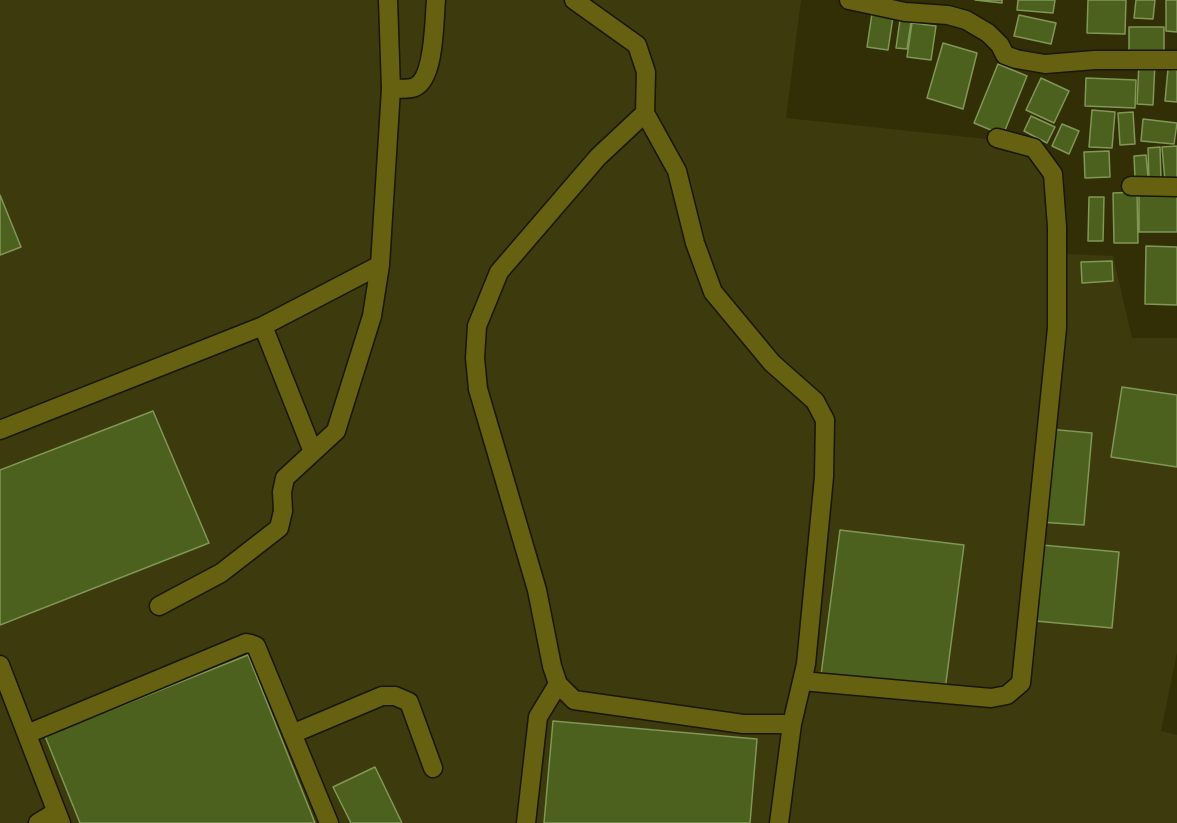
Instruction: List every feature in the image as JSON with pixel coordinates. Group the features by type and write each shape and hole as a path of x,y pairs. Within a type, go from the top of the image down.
{"street":[{"path":"159,606 221,573 279,528 283,511 282,492 285,478 336,430 372,316 380,265 391,89 388,0"},
{"path":"391,89 414,87 422,82 429,70 436,0"},
{"path":"574,0 637,45 646,72 645,112 677,171 695,243 713,292 772,363 815,401 825,420 824,477 806,664 792,724 779,823"},
{"path":"849,0 905,12 949,7 988,33 1005,54 1016,59 1045,64 1095,60 1177,60"},
{"path":"645,112 598,157 499,272 477,326 475,358 478,389 537,590 558,684 574,700 743,724 792,724"},
{"path":"802,681 991,698 1007,695 1021,683 1057,328 1057,227 1053,174 1034,148 997,138"},
{"path":"1131,186 1177,187"},
{"path":"0,430 262,326 380,265"},
{"path":"262,326 313,452"},
{"path":"27,735 246,643 251,644 256,646 329,823"},
{"path":"0,665 58,817 38,823"},
{"path":"526,823 538,717 558,684"},
{"path":"292,735 382,696 395,696 409,702 433,768"}],"shaded area":[{"path":"0,0 801,0 786,118 1005,141 1060,169 1065,254 1113,256 1132,338 1177,338 1177,652 1161,731 1177,735 1177,823 0,823"}],"building":[{"path":"975,0 1002,0 1002,3"},
{"path":"1018,0 1055,0 1053,13 1017,10"},
{"path":"1088,0 1126,0 1125,34 1087,33"},
{"path":"1136,0 1155,0 1153,19 1134,18"},
{"path":"1166,0 1177,0 1177,32 1166,31"},
{"path":"873,7 894,10 888,50 867,47"},
{"path":"1019,15 1056,23 1051,44 1014,36"},
{"path":"900,20 911,22 907,49 896,48"},
{"path":"912,23 936,26 931,60 907,57"},
{"path":"1129,27 1164,27 1164,51 1129,52"},
{"path":"943,43 977,53 963,109 927,98"},
{"path":"1139,63 1155,63 1153,105 1137,104"},
{"path":"998,64 1027,76 1003,135 974,123"},
{"path":"1168,69 1177,70 1177,102 1165,101"},
{"path":"1041,78 1069,91 1054,123 1026,110"},
{"path":"1086,78 1136,80 1135,108 1085,106"},
{"path":"1092,110 1115,112 1112,148 1089,147"},
{"path":"1133,112 1135,144 1120,145 1118,113"},
{"path":"1031,116 1055,127 1047,143 1024,131"},
{"path":"1143,119 1177,123 1174,144 1141,141"},
{"path":"1062,124 1079,131 1069,154 1052,146"},
{"path":"1177,146 1177,180 1165,181 1162,147"},
{"path":"1160,147 1161,180 1149,181 1148,148"},
{"path":"1109,151 1110,177 1085,178 1084,152"},
{"path":"1146,155 1148,177 1135,178 1134,156"},
{"path":"1137,192 1138,243 1114,243 1113,193"},
{"path":"1139,194 1177,194 1177,232 1139,232"},
{"path":"0,195 21,247 0,255"},
{"path":"1089,197 1104,197 1103,241 1088,241"},
{"path":"1146,246 1177,247 1177,305 1145,304"},
{"path":"1112,261 1113,281 1082,283 1081,262"},
{"path":"1122,387 1177,395 1177,467 1111,457"},
{"path":"153,411 209,543 0,625 0,470"},
{"path":"1048,429 1092,433 1084,525 1039,522"},
{"path":"840,530 964,545 945,690 821,675"},
{"path":"1042,545 1119,552 1112,628 1035,621"},
{"path":"248,655 315,823 80,823 45,736"},
{"path":"553,721 757,739 750,823 544,823"},
{"path":"375,767 402,823 351,823 333,787"}]}
